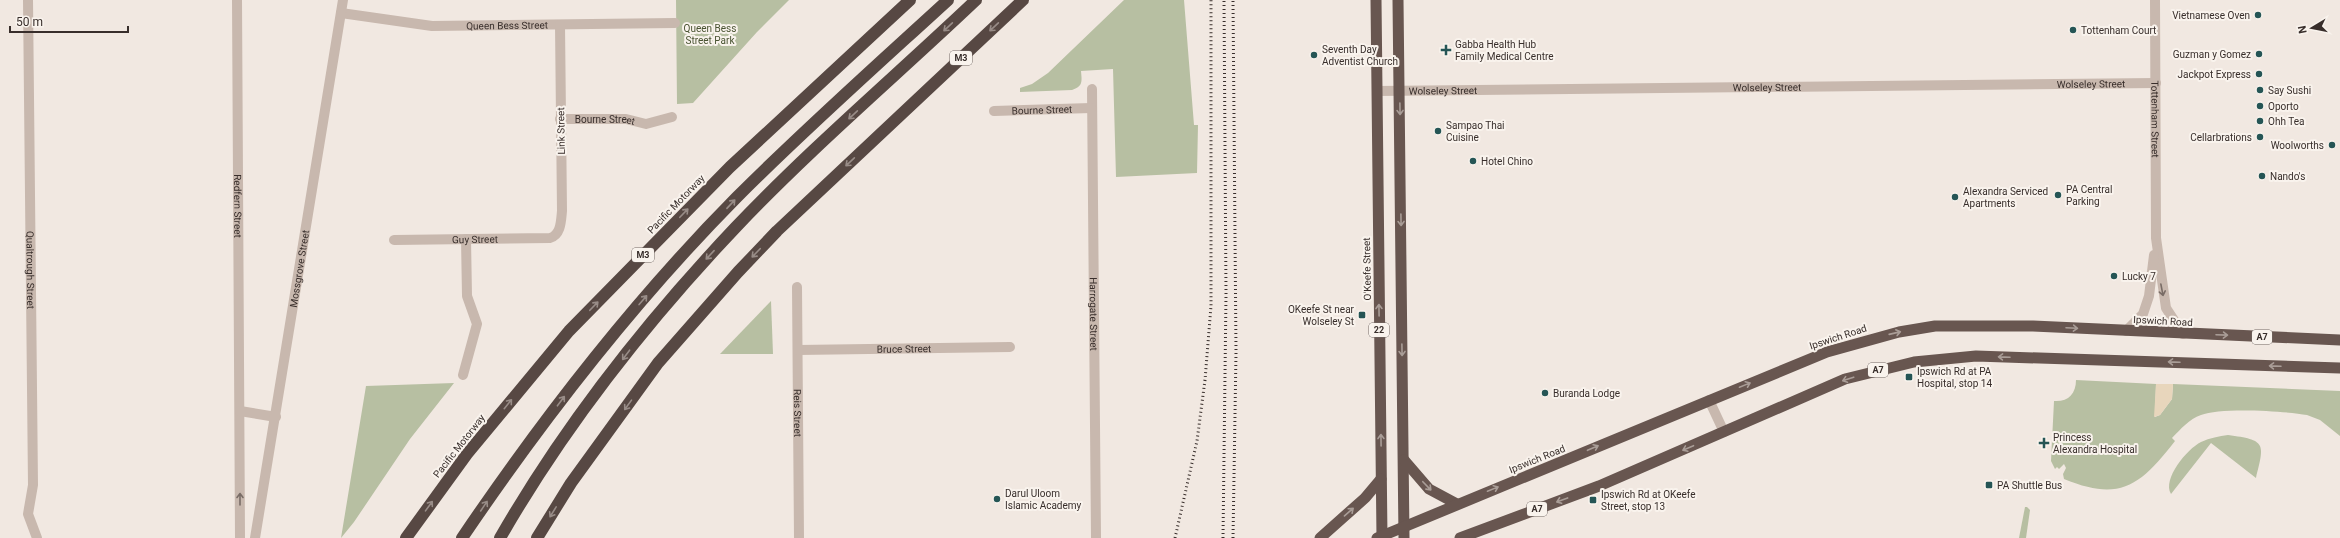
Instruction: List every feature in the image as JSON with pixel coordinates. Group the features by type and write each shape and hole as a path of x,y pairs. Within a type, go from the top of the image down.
{"highway":[{"name":"Pacific Motorway","path":"406,538 467,454 569,331 730,167 910,0"},
{"path":"462,538 496,488 568,391 650,292 736,198 818,119 948,0"},
{"path":"500,538 565,436 647,327 703,262 765,198 976,0"},
{"name":"M3","path":"537,538 571,483 654,370 722,289 777,231 1023,0"},
{"name":"O'Keefe Street","path":"1376,0 1381,479 1380,537"},
{"name":"22","path":"1398,0 1404,533"},
{"name":"Ipswich Road","path":"1380,537 1404,533 1457,504 1827,352 1857,342 1927,327 2033,326 2340,340"},
{"name":"A7","path":"1460,538 1599,486 1845,380 1914,362 1976,356 2340,368"},
{"path":"1404,460 1429,489 1457,504"},
{"path":"1320,538 1365,498 1381,479"}],"street":[{"name":"Qualtrough Street","path":"28,0 33,485 28,514 37,538"},
{"name":"Redfern Street","path":"237,0 240,538"},
{"name":"Mossgrove Street","path":"256,538 343,0"},
{"name":"Tottenham Street","path":"2126,331 2143,314 2149,296 2156,238 2155,0"},
{"name":"Queen Bess Street","path":"341,13 427,25 675,23"},
{"name":"Link Street","path":"555,236 561,218 560,25"},
{"name":"Wolseley Street","path":"1377,91 2156,83"},
{"name":"Harrogate Street","path":"1092,89 1096,538"},
{"name":"Bourne Street","path":"994,110 1091,108"},
{"name":"Bourne Street","path":"560,119 626,119 646,124 672,117"},
{"name":"Guy Street","path":"394,240 550,238 555,236"},
{"name":"Tottenham Street","path":"2156,238 2166,308 2183,334"},
{"path":"463,375 477,324 467,296 466,239"},
{"name":"Reis Street","path":"797,287 799,538"},
{"name":"Bruce Street","path":"798,350 1010,347"},
{"path":"1709,400 1724,432"},
{"path":"240,411 276,417"}],"green space":[{"name":"Queen Bess Street Park","path":"676,0 789,0 757,32 693,103 677,104"},
{"path":"1124,0 1184,0 1194,125 1198,125 1197,173 1116,177 1113,69 1081,71 1081,83 1078,87 1072,90 1020,92 1020,88 1032,84 1048,73"},
{"path":"771,301 773,354 720,354"},
{"path":"2076,380 2156,384 2155,417 2160,415 2172,399 2173,384 2340,391 2340,436 2320,420 2307,415 2253,410 2210,413 2201,415 2185,425 2172,438 2175,441 2151,469 2139,479 2127,486 2115,489 2100,489 2083,486 2064,479 2063,474 2066,468 2064,464 2059,469 2057,467 2055,469 2051,461 2054,401 2063,400 2070,396 2075,389"},
{"path":"454,383 410,439 354,522 341,538 366,386"},
{"path":"2228,435 2250,439 2260,445 2261,457 2256,478 2211,443 2171,494 2169,488 2173,473 2177,465 2189,451 2201,442 2214,437"},
{"path":"2025,507 2030,510 2026,538 2019,538"}],"sand":[{"path":"2156,384 2173,384 2172,399 2160,415 2154,417"}],"railway":[{"path":"1175,538 1197,441 1205,380 1211,306 1211,0"},
{"path":"1223,538 1226,294 1224,0"},
{"path":"1233,0 1236,352 1233,538"}],"place":[{"name":"Vietnamese Oven","path":"2258,15"},
{"name":"Tottenham Court","path":"2073,30"},
{"name":"Gabba Health Hub Family Medical Centre","path":"1446,50"},
{"name":"Guzman y Gomez","path":"2259,54"},
{"name":"Seventh Day Adventist Church","path":"1314,55"},
{"name":"Jackpot Express","path":"2259,74"},
{"name":"Say Sushi","path":"2260,90"},
{"name":"Oporto","path":"2260,106"},
{"name":"Ohh Tea","path":"2260,121"},
{"name":"Sampao Thai Cuisine","path":"1438,131"},
{"name":"Cellarbrations","path":"2260,137"},
{"name":"Woolworths","path":"2332,145"},
{"name":"Hotel Chino","path":"1473,161"},
{"name":"Nando's","path":"2262,176"},
{"name":"PA Central Parking","path":"2058,195"},
{"name":"Alexandra Serviced Apartments","path":"1955,197"},
{"name":"Lucky 7","path":"2114,276"},
{"name":"OKeefe St near Wolseley St","path":"1362,315"},
{"name":"Ipswich Rd at PA Hospital, stop 14","path":"1909,377"},
{"name":"Buranda Lodge","path":"1545,393"},
{"name":"Princess Alexandra Hospital","path":"2044,443"},
{"name":"PA Shuttle Bus","path":"1989,485"},
{"name":"Darul Uloom Islamic Academy","path":"997,499"},
{"name":"Ipswich Rd at OKeefe Street, stop 13","path":"1593,500"}]}
